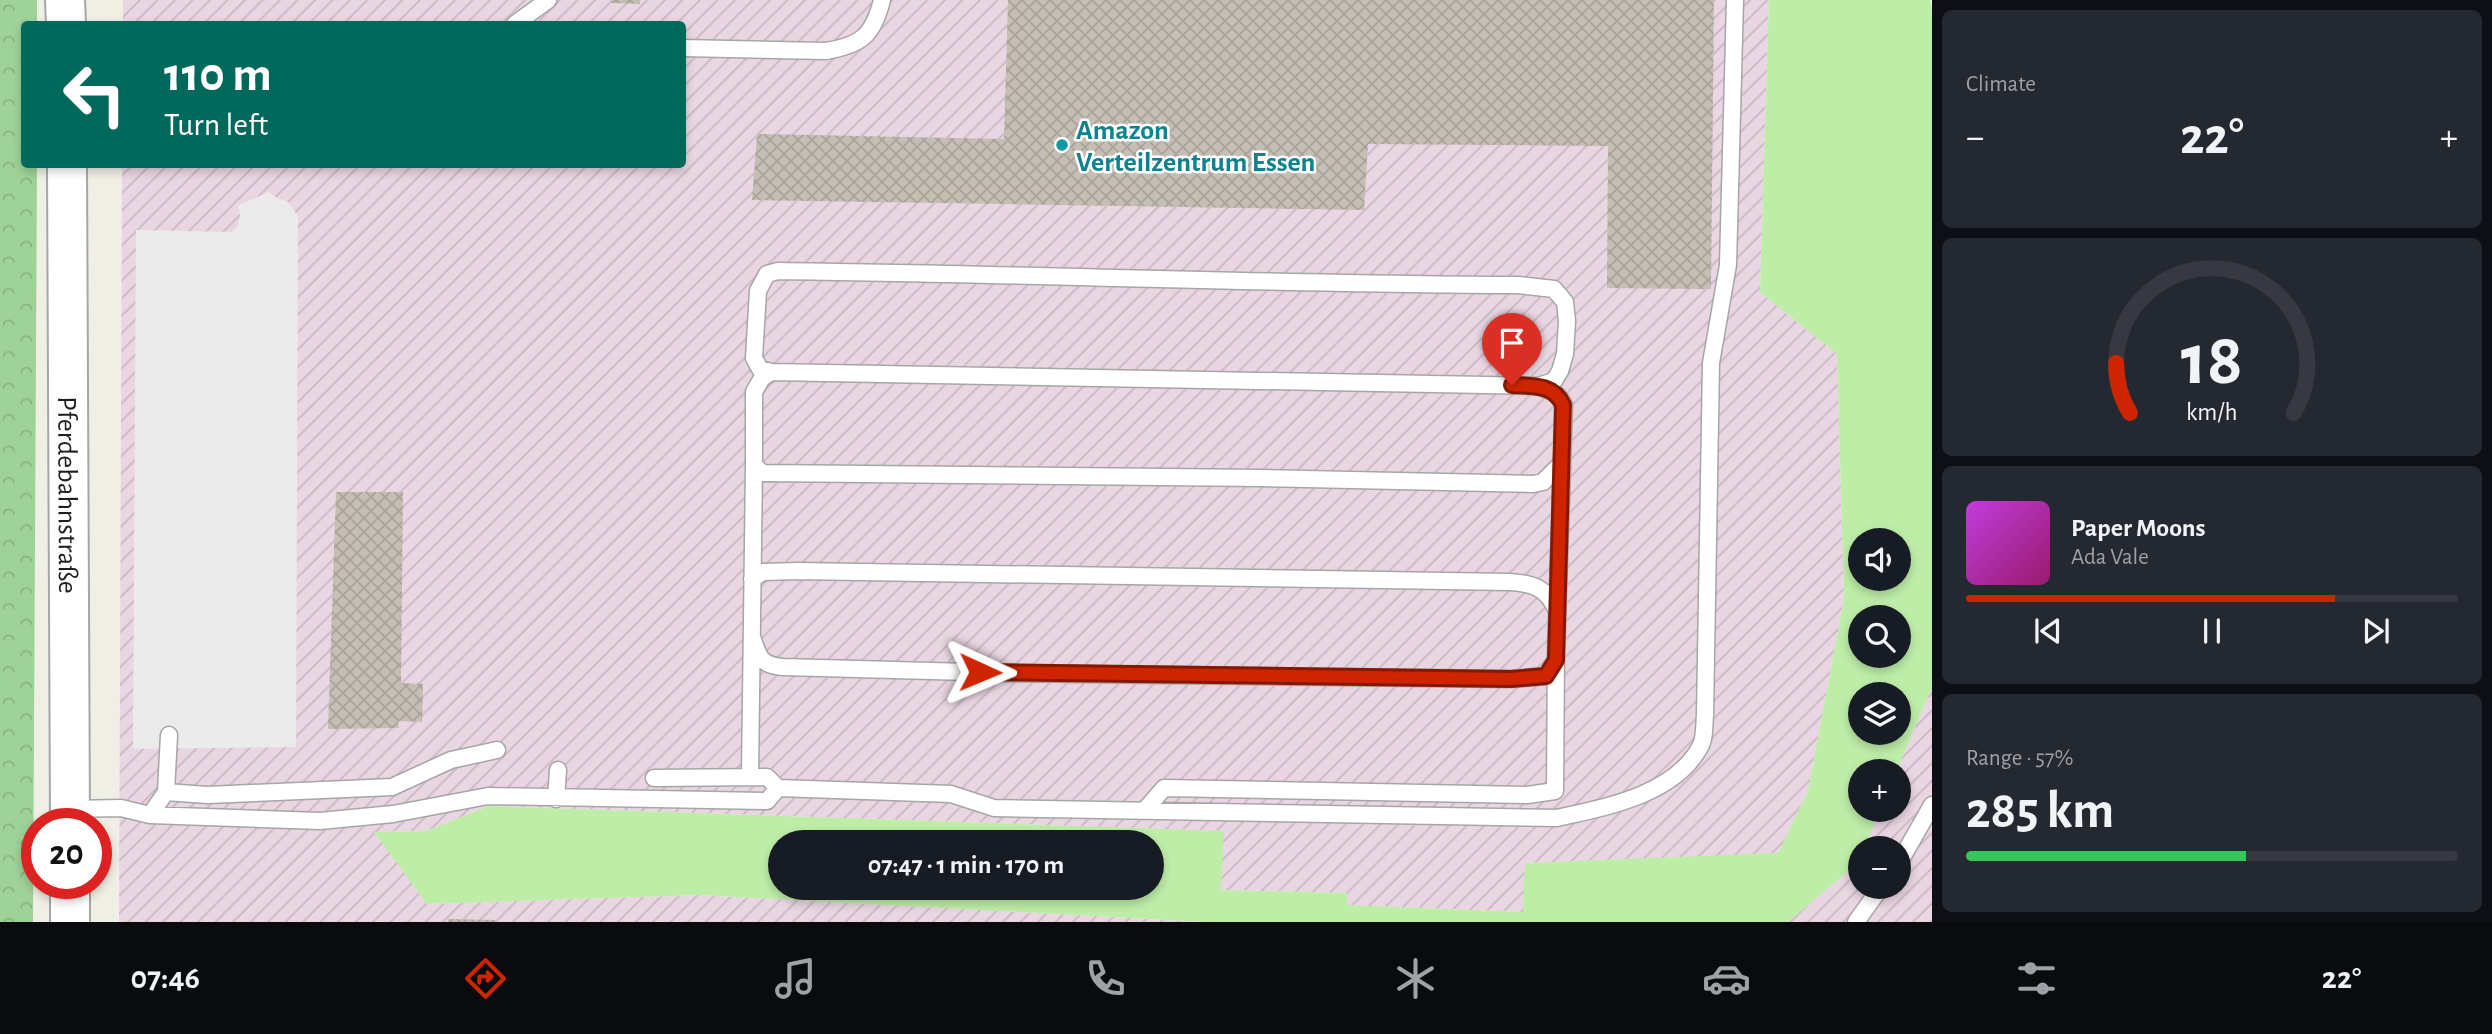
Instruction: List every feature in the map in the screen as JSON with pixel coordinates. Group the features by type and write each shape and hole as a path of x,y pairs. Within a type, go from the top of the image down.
{"street":[{"path":"65,0 66,21"},
{"name":"Pferdebahnstraße","path":"67,168 70,808"},
{"path":"70,899 70,922"}],"lane":[{"path":"519,21 548,0"},
{"path":"686,48 826,51 849,47 868,35 882,0"},
{"path":"654,778 767,777 778,788 951,794 994,808 1557,818 1619,802 1657,788 1687,765 1702,745 1705,715 1711,363 1728,265 1735,0"},
{"path":"1145,810 1164,788 1527,795 1555,791 1563,405 1560,396 1552,390 1538,386 771,372 760,369 754,358 758,291 767,274 778,271 886,272 1518,285 1554,289 1565,302 1567,321 1564,354 1560,372 1554,381 1538,386"},
{"path":"750,776 754,391 762,378 771,372"},
{"path":"754,465 762,473 778,471 1533,484 1543,482 1562,463"},
{"path":"752,579 763,572 837,571 1509,582 1530,583 1542,589 1551,598 1558,613"},
{"path":"752,637 758,657 769,666 783,667 1005,673 1511,679 1546,676 1556,660"},
{"path":"150,815 166,793 169,735"},
{"path":"166,793 207,795 392,787 451,760 497,750"},
{"path":"556,799 558,770"},
{"path":"112,810 121,808 150,815 320,821 393,814 488,796 767,801 778,788"},
{"path":"1911,842 1932,805"},
{"path":"1856,922 1872,899"}],"shaded area":[{"path":"123,0 1769,0 1760,292 1837,354 1844,599 1808,791 1778,854 1526,863 1524,912 1346,905 1348,893 1220,890 1223,831 489,806 426,831 375,832 428,904 700,895 1206,922 119,922 122,168 686,168 686,21 123,21"},
{"path":"268,192 288,202 298,216 296,747 133,749 136,230 232,232 238,226 238,206"},
{"path":"1932,687 1932,922 1788,922 1848,871 1848,899 1911,899 1911,836 1869,836 1875,822 1911,822 1911,759 1902,759 1907,745 1911,745 1911,737"}],"green space":[{"path":"0,0 37,0 37,21 21,21 21,168 37,168 34,808 21,808 21,899 33,899 33,922 0,922"},
{"path":"1769,0 1930,0 1932,687 1911,737 1911,682 1848,682 1848,745 1907,745 1902,759 1848,759 1848,822 1875,822 1869,836 1848,836 1848,871 1788,922 1206,922 794,900 1164,900 1164,830 768,830 768,899 700,895 427,904 374,832 426,831 489,806 1224,831 1221,890 1348,893 1347,905 1523,912 1525,863 1778,853 1808,791 1844,599 1837,354 1760,292"}],"building":[{"path":"611,0 640,0 640,4 611,3"},
{"name":"Amazon Verteilzentrum Essen","path":"1008,0 1714,0 1711,289 1607,288 1608,146 1368,144 1364,210 752,200 757,134 1004,139"},
{"path":"336,492 403,492 401,683 423,684 422,722 398,721 399,728 328,729"},
{"path":"448,919 496,920 496,922 448,922"}],"place":[{"name":"Amazon Verteilzentrum Essen","path":"1062,145"}],"route":[{"path":"980,672 1511,679 1546,676 1556,660 1558,631 1563,405 1560,396 1552,390 1538,386 1512,385"}]}
